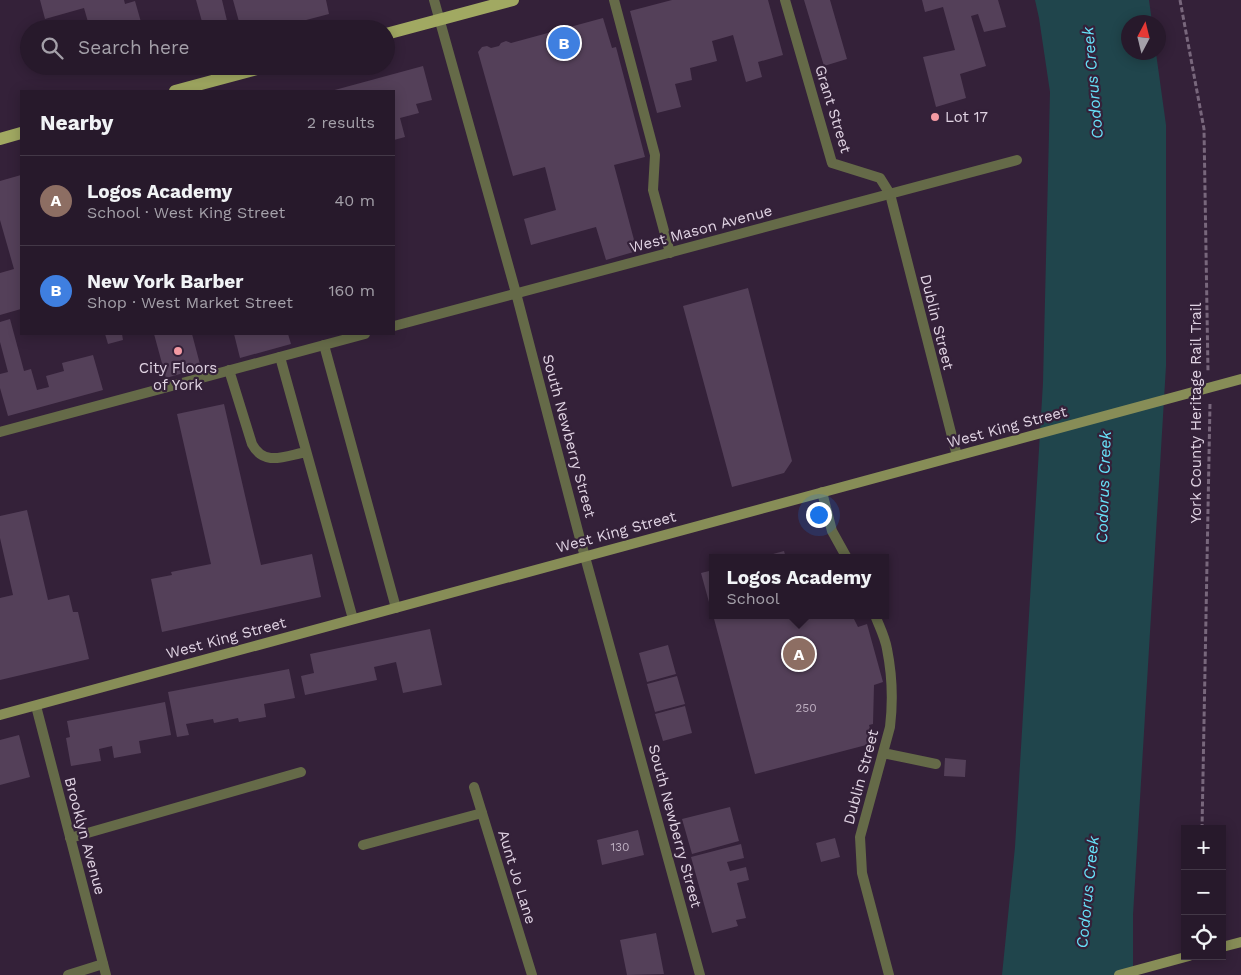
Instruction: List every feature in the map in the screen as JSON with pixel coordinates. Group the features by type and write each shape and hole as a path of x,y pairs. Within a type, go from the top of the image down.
{"main road":[{"path":"395,32 513,0"},
{"path":"179,90 235,75"},
{"path":"0,139 20,133"}],"street":[{"name":"South Newberry Street","path":"434,0 516,293 585,556 700,975"},
{"path":"614,0 655,155 653,190 670,253"},
{"name":"Grant Street","path":"785,0 832,163 880,178 890,194"},
{"name":"West Mason Avenue","path":"395,326 1016,160"},
{"name":"Dublin Street","path":"890,194 957,456"},
{"path":"0,432 361,335"},
{"path":"324,345 396,608"},
{"path":"280,357 353,619"},
{"path":"229,370 256,452 263,457 271,459 306,452"},
{"name":"West King Street","path":"0,715 1241,379"},
{"path":"822,492 832,531 845,554"},
{"name":"Dublin Street","path":"877,619 887,648 892,690 890,727 860,837 862,873 890,975"},
{"name":"Brooklyn Avenue","path":"36,706 106,975"},
{"path":"883,753 936,764"},
{"path":"70,838 301,772"},
{"name":"Aunt Jo Lane","path":"474,787 532,975"},
{"path":"363,845 482,813"},
{"path":"1226,946 1241,942"},
{"path":"1119,975 1181,958"},
{"path":"68,975 103,964"}],"path":[{"name":"York County Heritage Rail Trail","path":"1180,0 1204,129 1209,388 1202,825"}],"water":[{"name":"Codorus Creek","path":"1035,0 1149,0 1151,15 1121,15 1121,60 1157,60 1166,125 1166,366 1133,915 1133,975 1002,975 1015,847 1043,383 1050,92"}],"building":[{"path":"40,0 124,0 125,4 135,1 140,20 87,20 84,8 45,19"},
{"path":"196,0 222,0 227,20 202,20"},
{"path":"233,0 326,0 329,14 306,20 239,20"},
{"path":"672,0 768,0 783,55 758,62 762,77 746,82 733,35 712,41 717,61 690,68 692,80 675,84 681,107 657,113 630,11"},
{"path":"804,0 830,0 847,59 824,66"},
{"path":"922,0 998,0 1006,27 984,32 978,14 971,16 986,66 960,74 966,98 936,107 923,57 955,50 943,7 925,12"},
{"path":"603,18 612,48 616,47 645,157 614,165 637,251 606,260 596,227 531,245 524,219 556,210 545,167 513,176 478,52 482,47 487,46 491,48 499,46 506,41 511,43"},
{"path":"423,66 432,100 416,104 419,113 400,118 405,137 395,140 395,90 335,90"},
{"path":"20,175 20,309 0,315 0,273 14,269 0,220 0,181"},
{"path":"748,288 792,461 784,473 732,487 683,306"},
{"path":"10,319 24,371 31,369 37,390 49,387 46,376 64,371 62,363 93,355 103,390 8,416 0,388 0,374 8,372 0,342 0,322"},
{"path":"105,335 122,335 123,340 108,344"},
{"name":"City Floors of York","path":"154,335 192,335 201,368 166,378"},
{"path":"234,335 288,335 291,344 240,358"},
{"path":"224,404 261,565 312,554 321,597 162,632 151,579 172,575 171,572 211,564 177,414"},
{"path":"27,510 48,600 69,595 73,612 78,612 89,659 0,680 0,598 13,595 0,538 0,516"},
{"path":"784,551 785,554 773,554"},
{"path":"709,571 709,602 701,573"},
{"path":"714,619 854,619 858,627 867,624 883,682 874,685 873,724 869,725 874,743 755,774"},
{"path":"430,629 442,685 403,693 396,662 374,667 377,680 305,695 301,676 314,673 310,654"},
{"path":"668,645 676,674 647,682 639,653"},
{"path":"289,669 295,698 264,704 266,717 239,722 238,718 214,723 213,719 186,724 189,735 177,737 168,692"},
{"path":"677,676 685,704 655,712 647,684"},
{"path":"165,702 171,735 139,741 141,753 114,758 112,746 99,749 101,761 71,766 66,738 70,737 67,721"},
{"path":"685,706 692,733 663,741 655,714"},
{"path":"19,735 30,777 0,785 0,740"},
{"path":"945,758 966,760 965,777 944,776"},
{"path":"730,807 739,841 692,854 682,819"},
{"path":"638,830 644,855 602,865 597,840"},
{"path":"835,838 840,857 821,862 816,843"},
{"path":"741,844 744,858 727,862 730,871 746,867 749,880 737,883 746,918 736,920 738,926 712,933 691,857"},
{"path":"656,933 664,974 627,975 620,940"}],"place":[{"name":"New York Barber","path":"564,43"},
{"name":"Lot 17","path":"935,117"},
{"name":"City Floors of York","path":"178,351"},
{"name":"Logos Academy","path":"799,654"}]}
